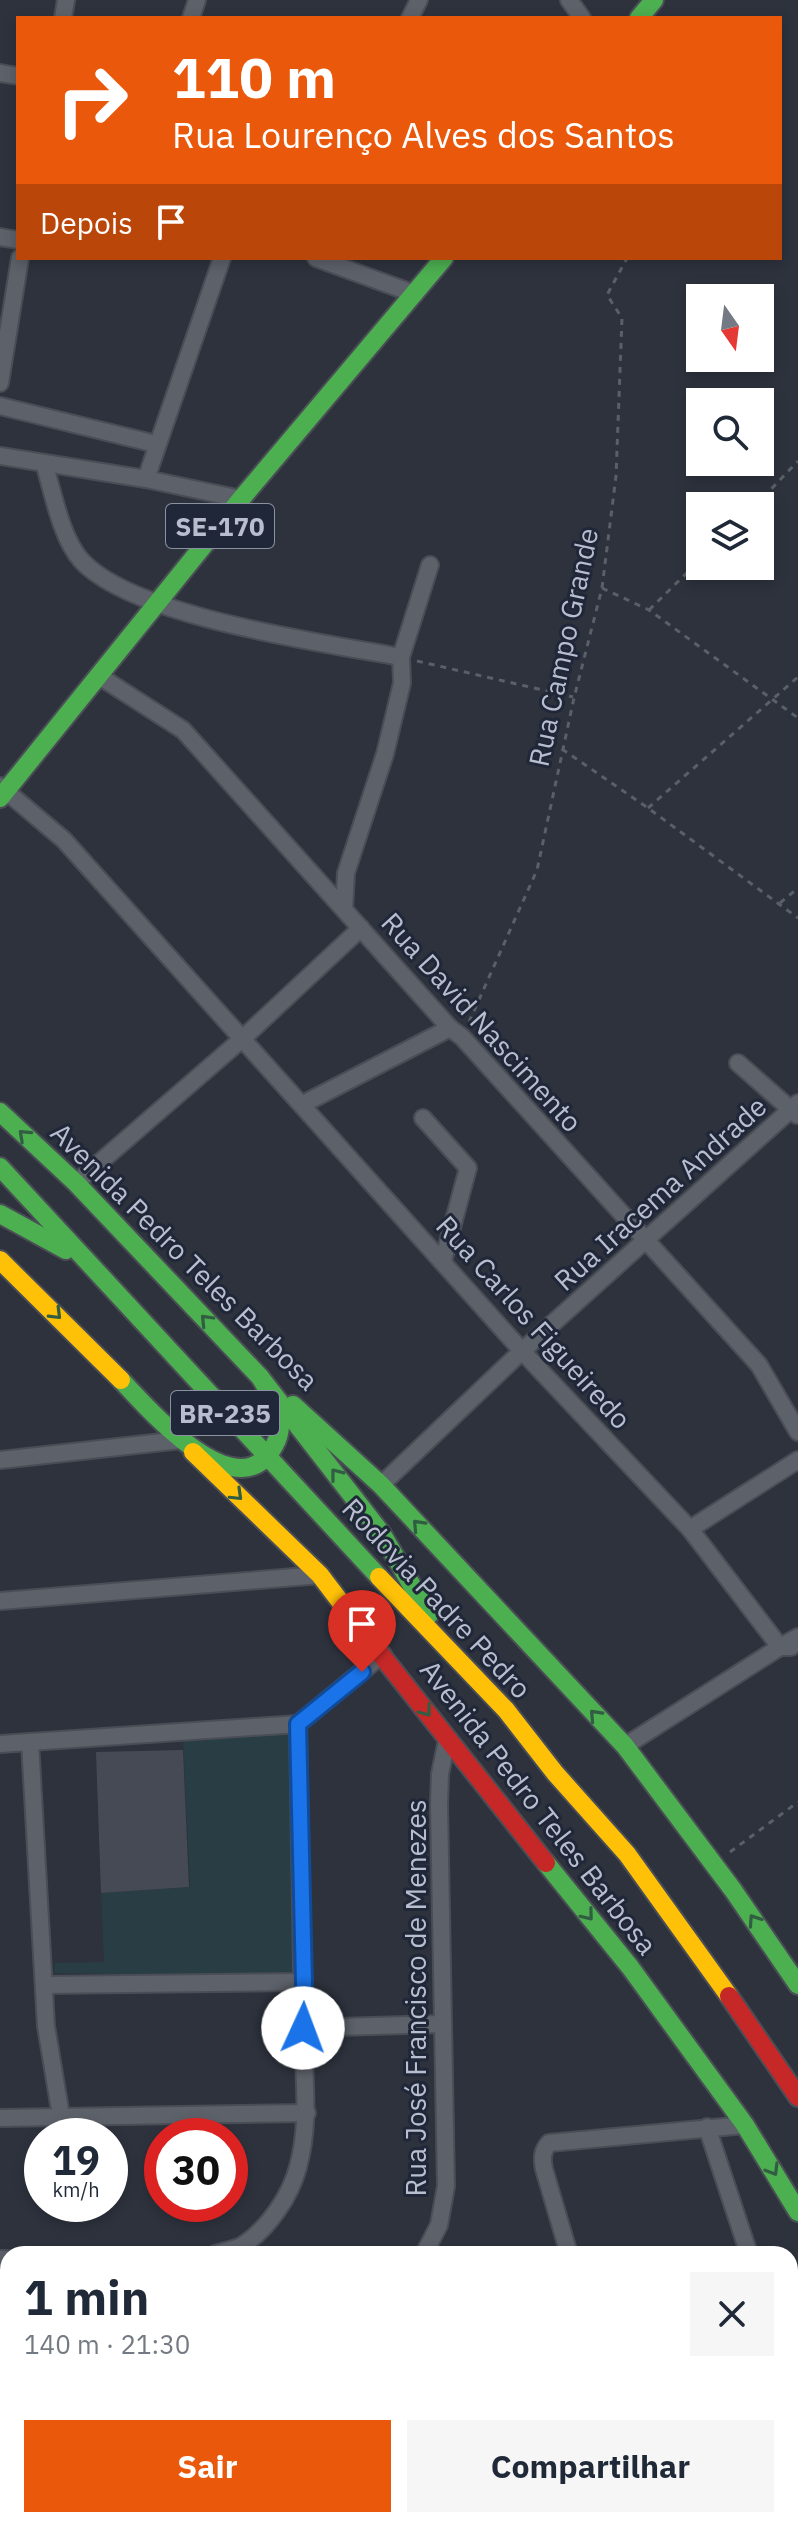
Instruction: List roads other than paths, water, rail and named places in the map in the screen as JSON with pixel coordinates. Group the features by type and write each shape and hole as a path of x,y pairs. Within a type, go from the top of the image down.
{"main road":[{"path":"641,16 654,0"},
{"name":"SE-170","path":"2,792 159,604 241,499 442,260"},
{"name":"Avenida Pedro Teles Barbosa","path":"0,1112 76,1183 260,1377 381,1485 625,1746 714,1864 798,1985"},
{"name":"Rodovia Padre Pedro","path":"0,1167 453,1657 506,1710 555,1773 627,1854 798,2097"},
{"path":"0,1214 87,1262"},
{"name":"Avenida Pedro Teles Barbosa","path":"0,1260 320,1575 447,1740 630,1967 745,2125 798,2212"},
{"path":"181,1440 230,1466 248,1467 267,1457 281,1434 280,1413 260,1377"},
{"path":"260,1377 382,1534 453,1657"}],"street":[{"path":"0,383 20,260"},
{"path":"146,479 221,260"},
{"path":"323,260 415,294"},
{"path":"0,406 156,444"},
{"path":"0,456 146,479 241,499"},
{"path":"44,463 69,545 99,576 159,604 277,635 401,657"},
{"path":"344,909 346,873 385,754 403,674 401,657 430,565"},
{"name":"Rua David Nascimento","path":"99,676 183,730 759,1365 798,1432"},
{"name":"Rua Carlos Figueiredo","path":"2,792 64,840 522,1351 690,1529 780,1647"},
{"path":"76,1183 242,1039 361,928"},
{"path":"303,1104 456,1032"},
{"path":"738,1063 795,1110"},
{"name":"Rua Iracema Andrade","path":"381,1485 522,1351 795,1110"},
{"path":"423,1118 468,1168 443,1261"},
{"path":"0,1460 181,1440"},
{"path":"690,1529 798,1460"},
{"path":"0,1601 320,1575"},
{"path":"625,1746 798,1637"},
{"path":"780,1647 798,1647"},
{"path":"0,1744 298,1724 383,1654"},
{"path":"242,2246 265,2226 286,2196 298,2167 307,2113 298,1724"},
{"name":"Rua José Francisco de Menezes","path":"428,2246 439,2225 446,2186 439,1805 440,1774 447,1740"},
{"path":"30,1742 46,2026 61,2116"},
{"path":"44,1985 304,1982"},
{"path":"303,2028 441,2024"},
{"path":"0,2118 307,2113"},
{"path":"567,2246 542,2158 544,2148 549,2143 745,2125"},
{"path":"707,2127 746,2246"}]}
